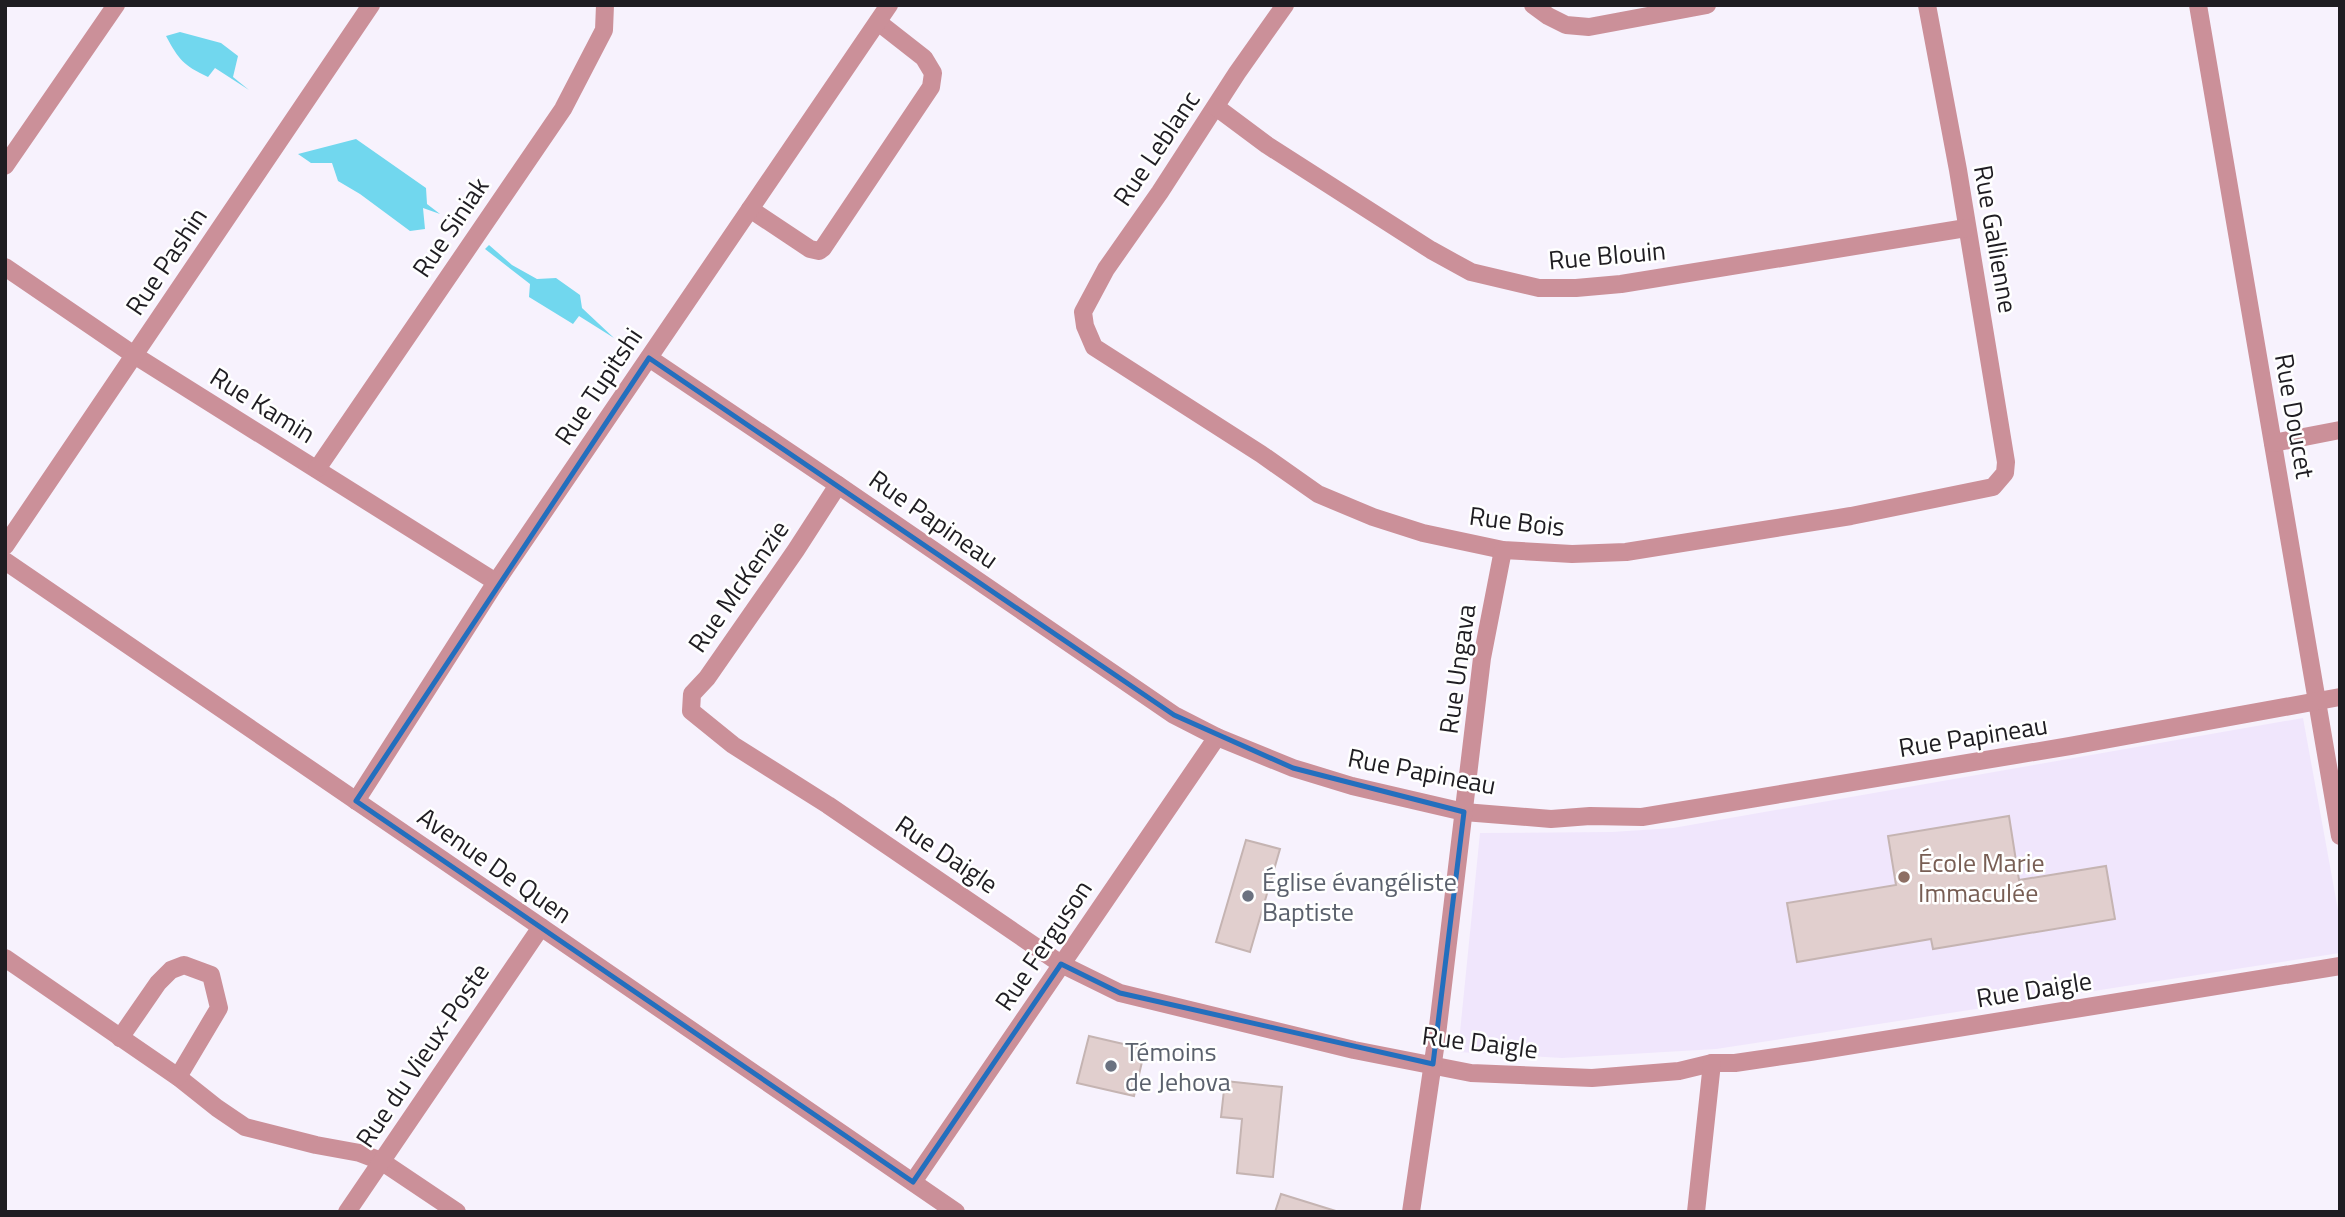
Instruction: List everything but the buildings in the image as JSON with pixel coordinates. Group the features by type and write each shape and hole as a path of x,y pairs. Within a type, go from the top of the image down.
{"street":[{"path":"5,166 116,5"},
{"name":"Rue Pashin","path":"5,546 371,5"},
{"name":"Rue Siniak","path":"317,470 563,109 604,30 605,5"},
{"name":"Rue Tupitshi","path":"356,801 496,582 889,5"},
{"name":"Rue Leblanc","path":"1086,326 1083,312 1106,269 1285,5"},
{"path":"1533,5 1566,25 1589,27 1707,5"},
{"name":"Rue Gallienne","path":"1927,5 1995,389 2006,462 2005,473 1999,480"},
{"name":"Rue Doucet","path":"2198,5 2340,836"},
{"path":"750,209 810,249 819,251 823,248 931,87 933,73 924,58 878,22"},
{"name":"Rue Blouin","path":"1216,107 1267,145 1451,261 1471,272 1539,288 1621,284 1966,228"},
{"name":"Rue Kamin","path":"5,267 134,355 496,582"},
{"name":"Rue Bois","path":"1086,326 1094,347 1318,494 1373,517 1423,533 1503,550 1572,554 1626,552 1851,516 1993,487 1999,480"},
{"name":"Rue Papineau","path":"649,358 1174,715 1217,737 1293,768 1352,786 1464,812 1551,819 1590,816 1642,817 2070,746 2340,697"},
{"path":"2273,443 2340,430"},
{"name":"Rue McKenzie","path":"697,716 691,711 692,694 707,678 838,485"},
{"name":"Rue Ungava","path":"1411,1212 1433,1064 1482,658 1503,550"},
{"name":"Avenue De Quen","path":"5,561 956,1212"},
{"name":"Rue Daigle","path":"697,716 733,745 905,857 1061,964 1120,993 1354,1050 1471,1073 1592,1078 1679,1071 1712,1063 1735,1063 1810,1052 2340,966"},
{"name":"Rue Ferguson","path":"913,1182 1217,737"},
{"name":"Rue du Vieux-Poste","path":"347,1212 541,927"},
{"path":"5,958 178,1077 245,1127 360,1153 381,1161 457,1212"},
{"path":"120,1038 158,983 171,970 184,965 211,975 219,1009 178,1077"},
{"path":"1696,1212 1712,1063"}],"highlighted area":[{"path":"649,358 1174,715 1293,768 1464,812 1433,1064 1120,993 1061,964 913,1182 356,801"}],"shaded area":[{"name":"École Marie Immaculée","path":"2303,718 2340,921 2340,953 1716,1049 1562,1058 1458,1052 1480,833 1612,832 1673,828"}],"water":[{"path":"180,32 221,43 238,56 233,77 249,90 215,68 208,77 187,65 166,36"},
{"path":"356,139 426,188 427,204 440,214 423,208 425,229 410,231 338,181 332,163 311,163 298,154"},
{"path":"489,245 512,265 537,279 556,278 580,295 582,308 614,338 579,316 573,324 529,297 530,284 485,249"}],"place":[{"name":"École Marie Immaculée","path":"1904,877"},
{"name":"Église évangéliste Baptiste","path":"1248,896"},
{"name":"Témoins de Jehova","path":"1111,1066"}]}
